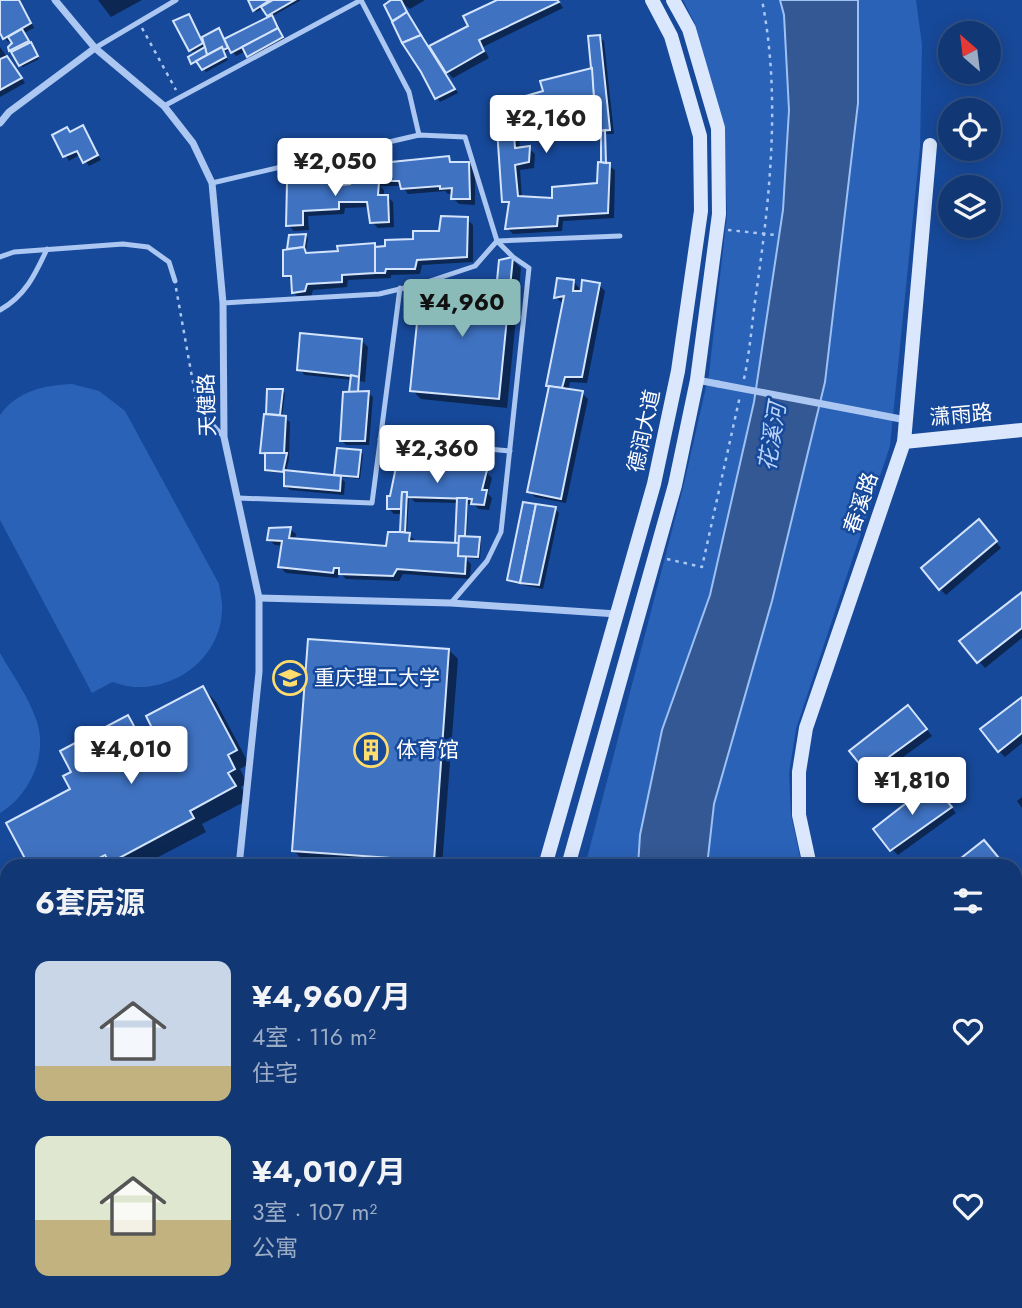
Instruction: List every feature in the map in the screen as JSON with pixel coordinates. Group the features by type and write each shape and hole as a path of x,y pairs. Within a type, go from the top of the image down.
{"main road":[{"name":"德润大道","path":"547,859 654,484 678,371 701,211 700,136 671,36 652,0"},
{"name":"德润大道","path":"570,859 675,485 697,380 719,214 718,128 689,29 673,0"},
{"name":"春溪路","path":"808,859 799,815 799,772 806,728 904,442 930,145"},
{"name":"潇雨路","path":"904,442 1022,430"}],"street":[{"name":"天健路","path":"55,0 95,48 164,106 192,143 212,183 223,303 224,437 259,598 259,672 240,859"},
{"path":"0,123 9,112 95,48"},
{"path":"697,380 906,419"},
{"path":"259,598 451,603 617,614"}],"lane":[{"path":"95,48 176,0"},
{"path":"164,106 361,0 409,92 419,135"},
{"path":"212,183 419,135 465,137 497,240 513,257 529,268 501,533 487,561 451,603"},
{"path":"223,303 379,294 475,266 497,240 620,236"},
{"path":"0,257 14,252 47,249 123,244 148,247 169,262 175,281"},
{"path":"0,310 12,303 32,283 47,249"},
{"path":"238,498 372,503 400,288"},
{"path":"205,417 224,437"},
{"path":"380,439 510,452"}],"path":[{"path":"665,559 702,567 745,374 765,234 772,131 768,29 762,0"},
{"path":"139,22 180,97"},
{"path":"725,229 776,235"},
{"path":"175,281 197,405 205,417"}],"shaded area":[{"path":"683,0 780,0 784,15 789,110 783,210 754,402 710,595 662,730 640,835 638,859 587,859 683,488 709,374 727,215 724,126 695,24"},
{"path":"858,0 916,0 922,45 920,147 890,446 796,729 789,773 791,815 800,859 708,859 714,804 825,382 858,103"},
{"path":"72,384 99,391 125,411 219,584 222,601 220,627 206,654 196,666 183,675 155,686 136,687 112,682 92,693 0,520 0,415 14,400 32,391"},
{"path":"0,653 33,710 40,746 28,785 11,805 0,813"}],"water":[{"name":"花溪河","path":"780,0 858,0 858,103 825,382 772,601 714,804 708,859 638,859 640,835 662,730 710,595 754,402 783,210 789,110 784,15"}],"building":[{"path":"0,0 19,0 31,23 3,39 0,33"},
{"path":"248,0 270,0 253,11"},
{"path":"273,0 295,0 267,16 261,7"},
{"path":"391,0 401,0 407,12 392,21 384,5"},
{"path":"497,0 559,2 479,40 484,51 446,73 429,46 468,26 463,16"},
{"path":"407,12 421,35 402,43 392,22"},
{"path":"189,14 203,43 189,51 173,21"},
{"path":"272,15 278,28 231,53 224,39"},
{"path":"219,28 228,48 223,50 222,47 207,55 202,37"},
{"path":"278,28 283,37 247,57 242,47"},
{"path":"22,29 29,41 9,51 8,47 12,43 8,37"},
{"path":"421,35 455,89 435,99 402,43"},
{"path":"600,35 610,130 597,131 588,36"},
{"path":"31,42 38,56 19,66 11,52"},
{"path":"205,47 207,55 191,64 188,57"},
{"path":"222,47 226,57 202,70 196,61"},
{"path":"7,56 22,78 0,90 0,59"},
{"path":"592,68 594,99 554,111 555,120 514,134 515,148 530,146 529,162 515,165 518,196 552,198 552,187 597,183 598,162 610,163 608,213 558,216 557,226 505,229 509,202 502,202 497,129 491,106 543,91 540,81"},
{"path":"83,125 98,155 83,163 77,151 63,157 52,135 67,127 70,132"},
{"path":"605,130 606,163 601,162 601,131"},
{"path":"449,156 450,162 469,162 470,199 451,199 452,188 440,189 440,186 401,189 399,181 374,181 371,167 391,162"},
{"path":"367,171 369,183 379,182 378,195 388,195 389,222 370,223 367,202 339,202 339,209 303,211 303,225 286,226 287,183 331,179 331,186 350,184 348,173"},
{"path":"441,216 468,217 467,257 417,260 415,269 386,269 385,273 375,273 375,247 385,246 385,240 413,239 413,231 439,231"},
{"path":"306,234 304,247 287,249 289,235"},
{"path":"375,243 375,273 342,275 342,282 307,284 305,291 292,293 291,276 283,276 283,250 304,247 306,253 338,251 337,246"},
{"path":"513,257 499,399 410,391 421,284 496,291 499,260"},
{"path":"557,278 574,280 573,291 581,291 582,280 600,283 582,377 565,377 562,388 546,386 564,296 554,298"},
{"path":"300,333 362,339 359,377 297,370"},
{"path":"351,375 359,377 358,392 349,392"},
{"path":"549,386 583,391 561,499 527,492"},
{"path":"267,389 283,389 280,415 266,414"},
{"path":"369,391 365,441 340,441 343,392"},
{"path":"264,414 286,416 284,454 260,453"},
{"path":"337,448 361,450 358,477 334,475"},
{"path":"265,453 287,453 283,472 265,470"},
{"path":"396,467 487,470 482,490 487,490 484,505 471,504 472,499 407,497 407,492 402,492 401,509 387,509 387,496 390,496"},
{"path":"284,470 341,476 340,491 284,486"},
{"path":"402,492 407,492 405,532 400,532"},
{"path":"457,498 467,498 465,536 459,536 459,543 455,543"},
{"path":"523,502 536,504 520,583 507,580"},
{"path":"536,504 556,507 539,585 520,583"},
{"path":"979,519 997,541 939,590 921,568"},
{"path":"291,527 289,538 386,546 388,532 400,532 410,533 409,541 459,543 458,556 466,556 465,574 397,569 393,576 339,574 339,568 334,568 333,573 278,567 282,541 267,540 269,528"},
{"path":"459,536 480,537 478,557 458,556"},
{"path":"1022,592 1022,628 977,663 959,641"},
{"name":"体育馆","path":"308,639 449,649 434,859 292,851"},
{"path":"203,686 237,750 228,755 235,769 228,773 236,786 190,811 194,818 117,859 108,859 105,855 97,859 25,859 6,823 70,789 63,776 71,772 60,751 128,715 140,737 153,730 146,716"},
{"path":"1022,697 1022,733 998,752 980,729"},
{"path":"908,705 927,729 867,773 849,751"},
{"path":"932,783 952,807 890,851 873,829"},
{"path":"984,840 1000,859 960,859"}],"place":[{"name":"重庆理工大学","path":"290,678"},
{"name":"体育馆","path":"371,750"}]}
